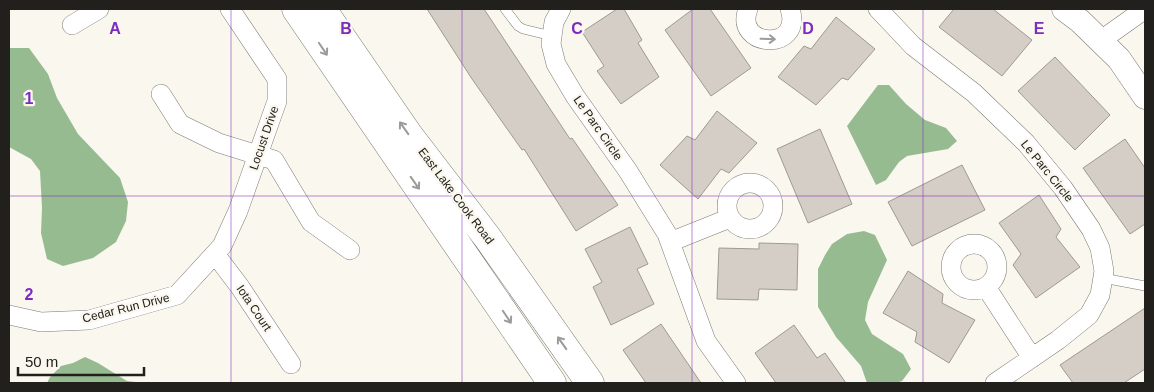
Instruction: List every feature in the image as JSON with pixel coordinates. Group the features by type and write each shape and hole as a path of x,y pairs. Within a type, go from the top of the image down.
{"main road":[{"name":"East Lake Cook Road","path":"296,9 552,383"},
{"name":"East Lake Cook Road","path":"322,9 408,134 487,237 590,383"}],"street":[{"path":"72,24 99,9"},
{"name":"Locust Drive","path":"218,250 238,211 277,101 276,79 230,9"},
{"name":"Le Parc Circle","path":"561,9 554,22 551,44 556,64 575,96 628,171 668,234 706,341 736,383"},
{"path":"748,9 746,20 752,34 766,40 780,38 786,32 792,18 790,9"},
{"name":"Le Parc Circle","path":"878,9 913,46 974,93 1026,143 1063,188 1091,230 1100,248 1104,271 1103,278 1100,295 1089,315 1058,340 995,383"},
{"path":"1064,9 1119,59 1145,96"},
{"path":"1100,41 1145,9"},
{"path":"161,94 180,124 219,143 274,160 311,222 350,250"},
{"path":"670,242 730,218"},
{"name":"Cedar Run Drive","path":"9,315 41,322 89,320 177,295 218,250"},
{"name":"Iota Court","path":"218,250 291,364"},
{"path":"986,287 1032,358"}],"lane":[{"path":"505,9 518,26 523,29 552,36"},
{"path":"1103,278 1145,286"}],"shaded area":[{"path":"9,48 29,48 48,74 57,98 78,134 120,178 128,202 126,221 116,242 93,258 63,266 47,259 41,233 40,171 31,159 9,147"},
{"path":"878,85 889,85 906,104 925,120 946,128 957,141 948,149 907,156 899,162 886,180 876,185 847,126"},
{"path":"864,231 875,235 887,260 868,302 865,320 872,334 903,354 911,369 902,381 896,383 867,383 861,366 836,337 818,307 818,269 825,255 832,244 847,234"},
{"path":"85,357 127,381 144,383 47,383 61,366"}],"building":[{"path":"427,9 484,9 570,139 572,138 618,205 576,231 524,149 522,150 472,79"},
{"path":"617,9 624,9 642,40 638,43 659,77 621,104 597,71 604,66 582,32"},
{"path":"693,9 710,9 751,68 711,96 665,30"},
{"path":"954,9 993,9 1032,40 1002,76 939,27"},
{"path":"836,17 875,49 848,80 842,78 816,105 778,77 804,46 811,49"},
{"path":"1055,57 1110,115 1075,150 1018,91"},
{"path":"717,111 757,143 729,173 721,169 698,199 660,165 687,136 695,140"},
{"path":"820,129 852,204 808,223 777,149"},
{"path":"1125,139 1145,168 1145,224 1130,234 1083,168"},
{"path":"962,165 985,210 912,246 888,202"},
{"path":"1039,195 1061,229 1056,237 1080,267 1036,298 1013,265 1021,254 999,223"},
{"path":"630,227 648,264 637,269 654,304 611,325 593,287 602,282 585,249"},
{"path":"759,243 798,244 797,290 759,289 758,300 717,299 719,248 759,249"},
{"path":"908,271 943,294 942,303 975,320 949,363 915,342 917,332 883,313"},
{"path":"1145,308 1145,369 1124,383 1073,383 1060,365"},
{"path":"661,324 701,383 646,383 623,350"},
{"path":"794,325 817,358 825,353 846,383 776,383 755,353"}]}
